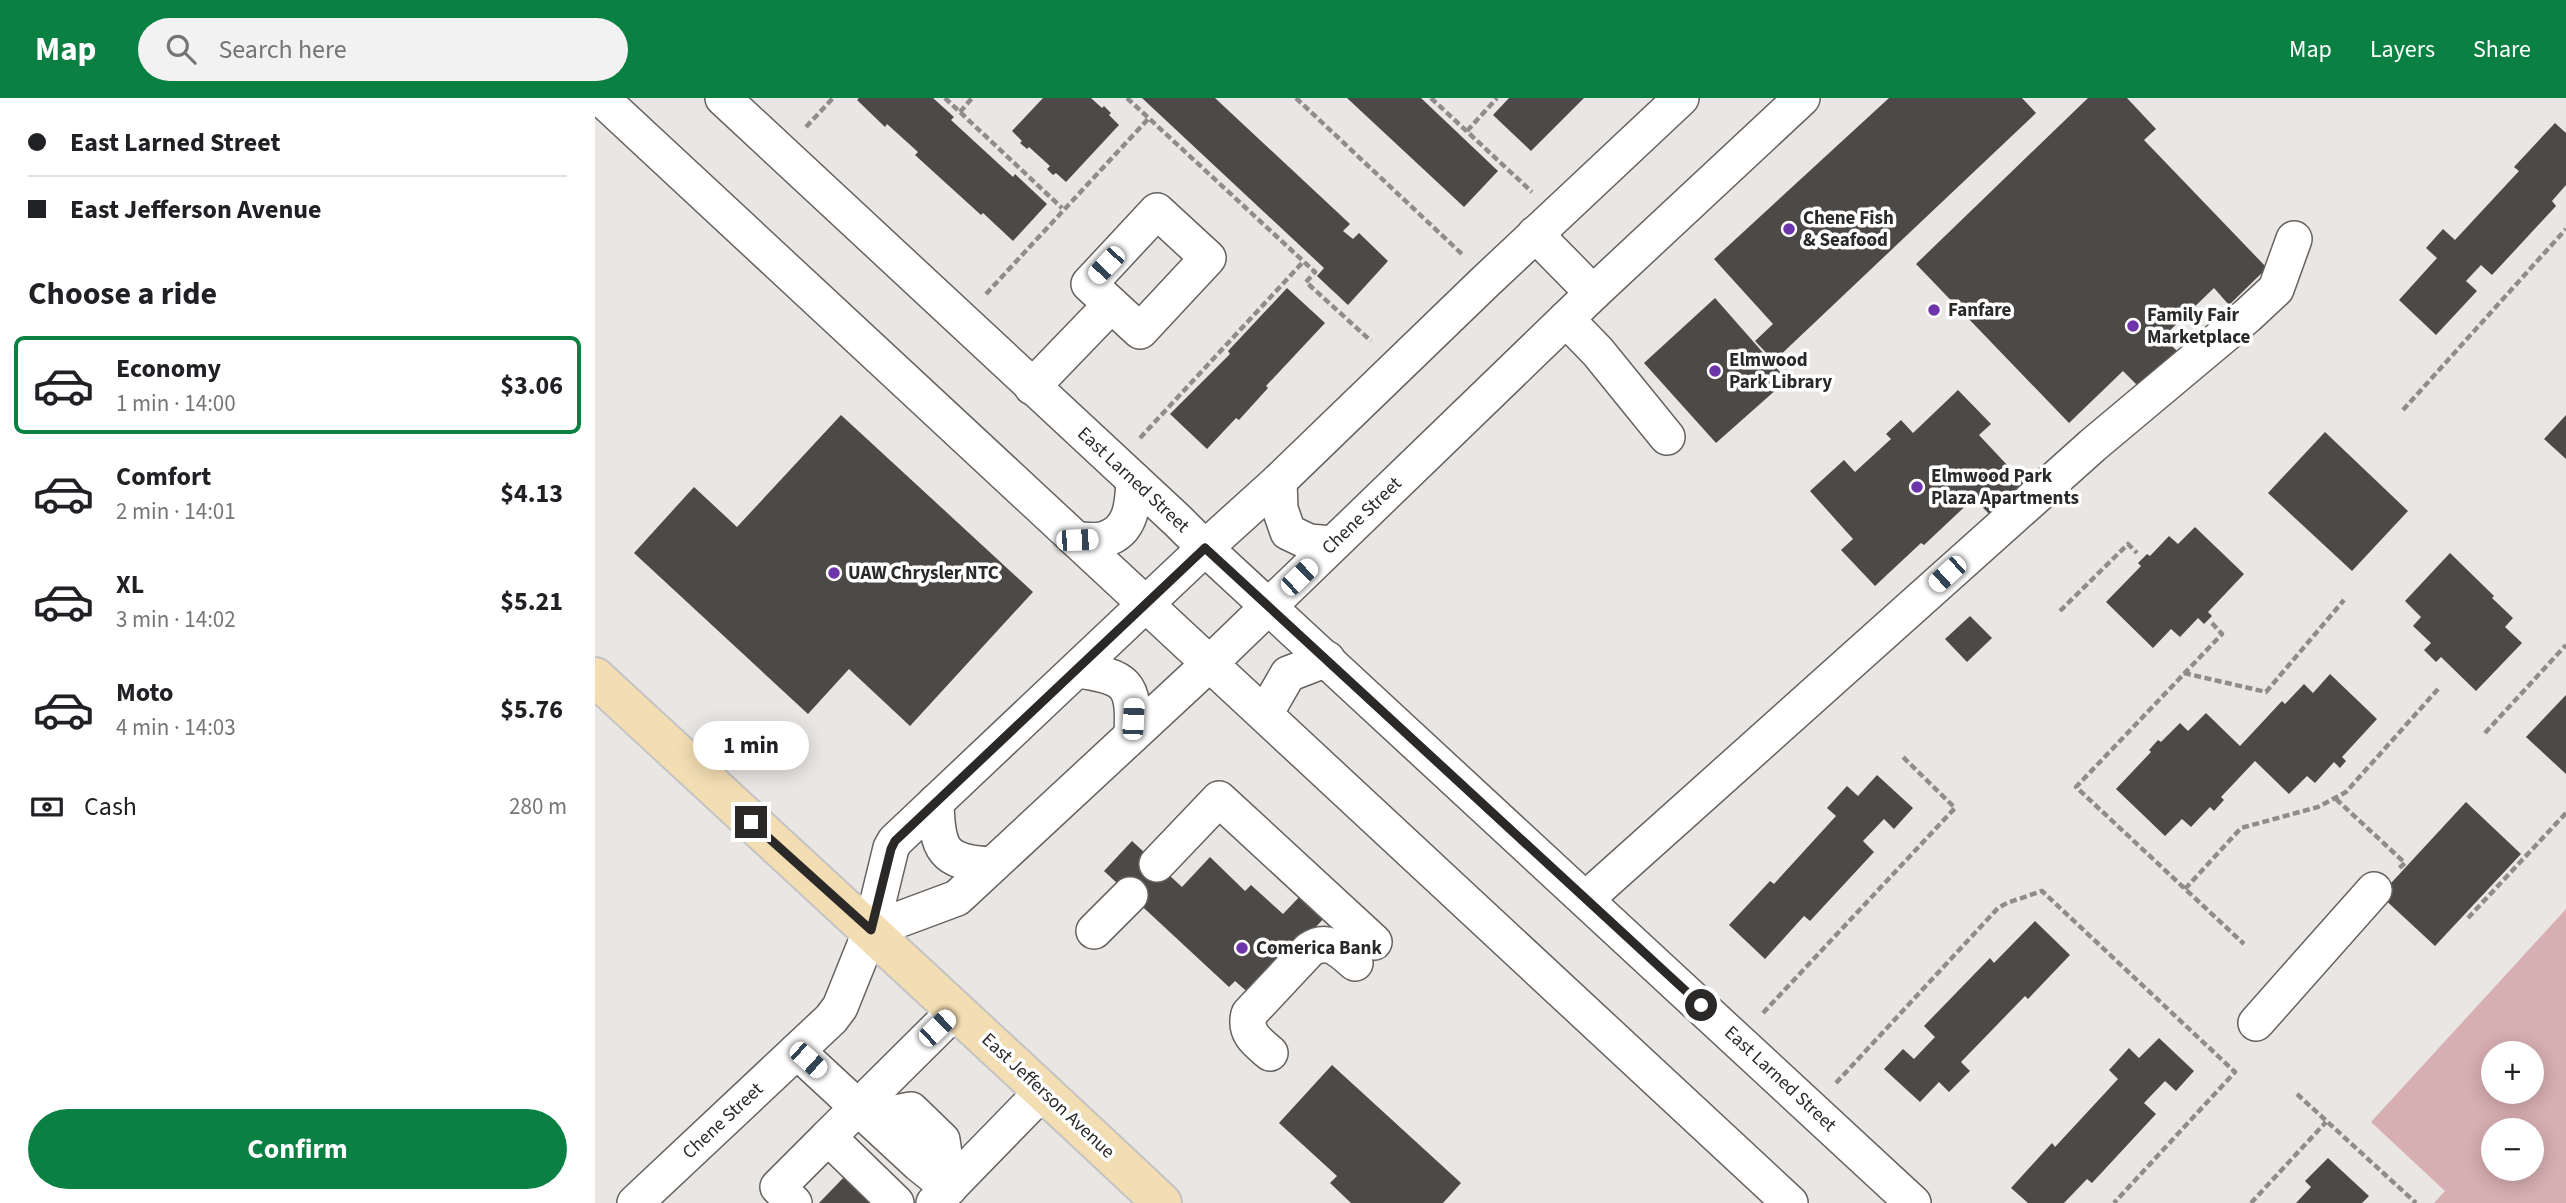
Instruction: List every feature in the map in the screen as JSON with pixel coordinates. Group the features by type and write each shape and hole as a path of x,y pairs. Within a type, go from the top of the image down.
{"main road":[{"name":"East Jefferson Avenue","path":"595,677 871,930 1162,1203"}],"street":[{"path":"601,98 1790,1203"},
{"name":"East Larned Street","path":"723,98 1913,1203"},
{"name":"Chene Street","path":"635,1203 831,1019 840,1007 871,930 895,841 1279,481 1535,234 1681,98"},
{"name":"Chene Street","path":"871,930 957,898 1209,664 1593,293 1802,98"},
{"path":"1535,234 1593,293"},
{"path":"1586,899 2083,454 2276,289 2294,239"},
{"path":"1033,387 1111,305"},
{"path":"1566,319 1598,352 1667,437"},
{"path":"1077,540 1105,539 1123,528 1133,507 1134,480"},
{"path":"1279,481 1280,509 1288,532 1309,542 1332,544"},
{"path":"1265,715 1288,674 1327,659"},
{"path":"1078,670 1105,674 1125,685 1133,705 1132,733"},
{"path":"1157,864 1219,799 1364,952 1341,950 1321,943 1309,950 1249,1014 1250,1032 1270,1053"},
{"path":"936,802 936,832 945,852 966,864 992,864"},
{"path":"2256,1023 2374,890"},
{"path":"1094,931 1130,895"},
{"path":"794,1203 778,1187 828,1137 865,1112 956,1010"},
{"path":"797,1051 865,1112 899,1122 931,1152 941,1195"},
{"path":"941,1195 1043,1091"},
{"path":"828,1137 896,1203"}],"path":[{"path":"806,127 833,98"},
{"path":"945,98 1062,208"},
{"path":"960,112 972,98"},
{"path":"1127,98 1315,272 1306,282 1371,341"},
{"path":"1296,98 1464,256"},
{"path":"1431,98 1533,192"},
{"path":"1467,131 1497,98"},
{"path":"986,294 1149,118"},
{"path":"2403,410 2566,229"},
{"path":"1140,438 1303,262"},
{"path":"2060,611 2128,544 2137,553"},
{"path":"2183,673 2266,692 2344,600"},
{"path":"2212,623 2223,634 2075,788 2244,944"},
{"path":"2485,733 2566,645"},
{"path":"2185,889 2241,828 2318,807 2336,799 2356,783 2439,688"},
{"path":"1763,1013 1955,808 1902,756"},
{"path":"2336,799 2405,863 2374,890"},
{"path":"2468,918 2566,813"},
{"path":"1836,1083 1998,908 2042,891 2235,1072 2113,1203"},
{"path":"2297,1094 2416,1203"},
{"path":"2251,1203 2326,1122"}],"shaded area":[{"path":"2566,909 2566,1203 2434,1203 2445,1191 2371,1122"}],"building":[{"path":"933,98 954,117 951,120 1047,204 1013,241 915,155 918,152 887,124 885,127 857,100"},
{"path":"1043,98 1091,98 1102,108 1104,106 1119,125 1066,182 1056,173 1053,175 1047,169 1050,166 1029,147 1027,149 1020,143 1022,141 1012,131"},
{"path":"1142,98 1215,98 1350,224 1343,231 1353,239 1359,233 1388,261 1348,305 1317,276 1324,268"},
{"path":"1347,98 1421,98 1498,171 1464,207"},
{"path":"1509,98 1584,98 1531,151 1493,115"},
{"path":"1889,98 2022,98 2036,113 1774,361 1755,341 1773,324 1714,259"},
{"path":"2088,98 2127,98 2156,129 2144,140 2267,268 2229,305 2214,288 2163,337 2179,353 2142,390 2123,371 2069,423 1916,264"},
{"path":"2555,123 2566,133 2566,185 2552,201 2556,206 2492,275 2481,265 2466,281 2477,291 2436,335 2399,300 2437,258 2426,248 2443,229 2455,240 2519,171 2514,167"},
{"path":"1287,288 1325,323 1266,386 1268,388 1239,420 1236,418 1207,449 1170,414 1230,354 1228,351"},
{"name":"Elmwood Park Library","path":"1715,298 1787,380 1716,443 1644,363"},
{"name":"Elmwood Park Plaza Apartments","path":"1958,390 1991,424 1979,435 2024,483 1990,515 1974,498 1875,586 1841,550 1853,539 1810,491 1844,460 1855,472 1891,439 1886,434 1901,420 1913,433"},
{"name":"UAW Chrysler NTC","path":"841,415 1033,592 910,726 849,669 808,714 634,553 694,487 737,527"},
{"path":"2566,415 2566,459 2544,439"},
{"path":"2325,432 2408,511 2352,571 2268,493"},
{"path":"2195,527 2244,574 2208,612 2212,616 2204,624 2198,618 2180,637 2171,629 2153,648 2106,602 2141,566 2138,563 2147,554 2150,556 2169,536 2178,544"},
{"path":"2450,553 2513,618 2505,627 2522,643 2476,691 2441,657 2436,662 2424,650 2431,643 2413,626 2421,617 2405,601"},
{"path":"1970,616 1992,638 1967,662 1945,639"},
{"path":"2330,674 2377,719 2342,757 2346,761 2340,768 2334,762 2315,783 2307,776 2289,794 2255,761 2221,797 2224,800 2214,811 2210,807 2191,827 2182,819 2165,836 2116,789 2151,752 2149,750 2158,740 2161,742 2180,723 2188,731 2206,713 2240,746 2282,701 2285,704 2304,684 2313,693"},
{"path":"2566,695 2566,774 2526,737"},
{"path":"1877,775 1913,808 1894,829 1884,819 1863,841 1874,852 1810,921 1804,916 1765,959 1729,925 1770,881 1774,884 1836,816 1827,808 1847,786 1858,796"},
{"path":"2466,802 2521,854 2435,946 2380,895"},
{"name":"Comerica Bank","path":"1132,841 1182,887 1210,857 1245,891 1251,885 1283,914 1302,894 1326,916 1252,996 1235,981 1229,987 1104,871"},
{"path":"2035,921 2070,955 2028,999 2025,996 1961,1062 1970,1071 1949,1092 1939,1082 1920,1102 1884,1069 1903,1049 1914,1059 1935,1037 1924,1026 1990,958 1994,963"},
{"path":"2159,1038 2194,1071 2176,1091 2165,1081 2144,1103 2156,1114 2092,1183 2087,1179 2064,1203 2028,1203 2011,1188 2052,1143 2055,1147 2118,1079 2109,1070 2129,1048 2139,1058"},
{"path":"1332,1065 1461,1183 1443,1203 1351,1203 1330,1183 1337,1176 1279,1123"},
{"path":"2328,1158 2369,1196 2362,1203 2296,1203 2311,1187 2305,1181"},
{"path":"847,1174 881,1203 819,1203"}],"place":[{"name":"Chene Fish & Seafood","path":"1789,229"},
{"name":"Fanfare","path":"1934,310"},
{"name":"Family Fair Marketplace","path":"2133,326"},
{"name":"Elmwood Park Library","path":"1715,371"},
{"name":"Elmwood Park Plaza Apartments","path":"1917,487"},
{"name":"UAW Chrysler NTC","path":"834,573"},
{"name":"Comerica Bank","path":"1242,948"}],"route":[{"path":"751,822 871,930 895,841 1205,548 1701,1005"}]}
